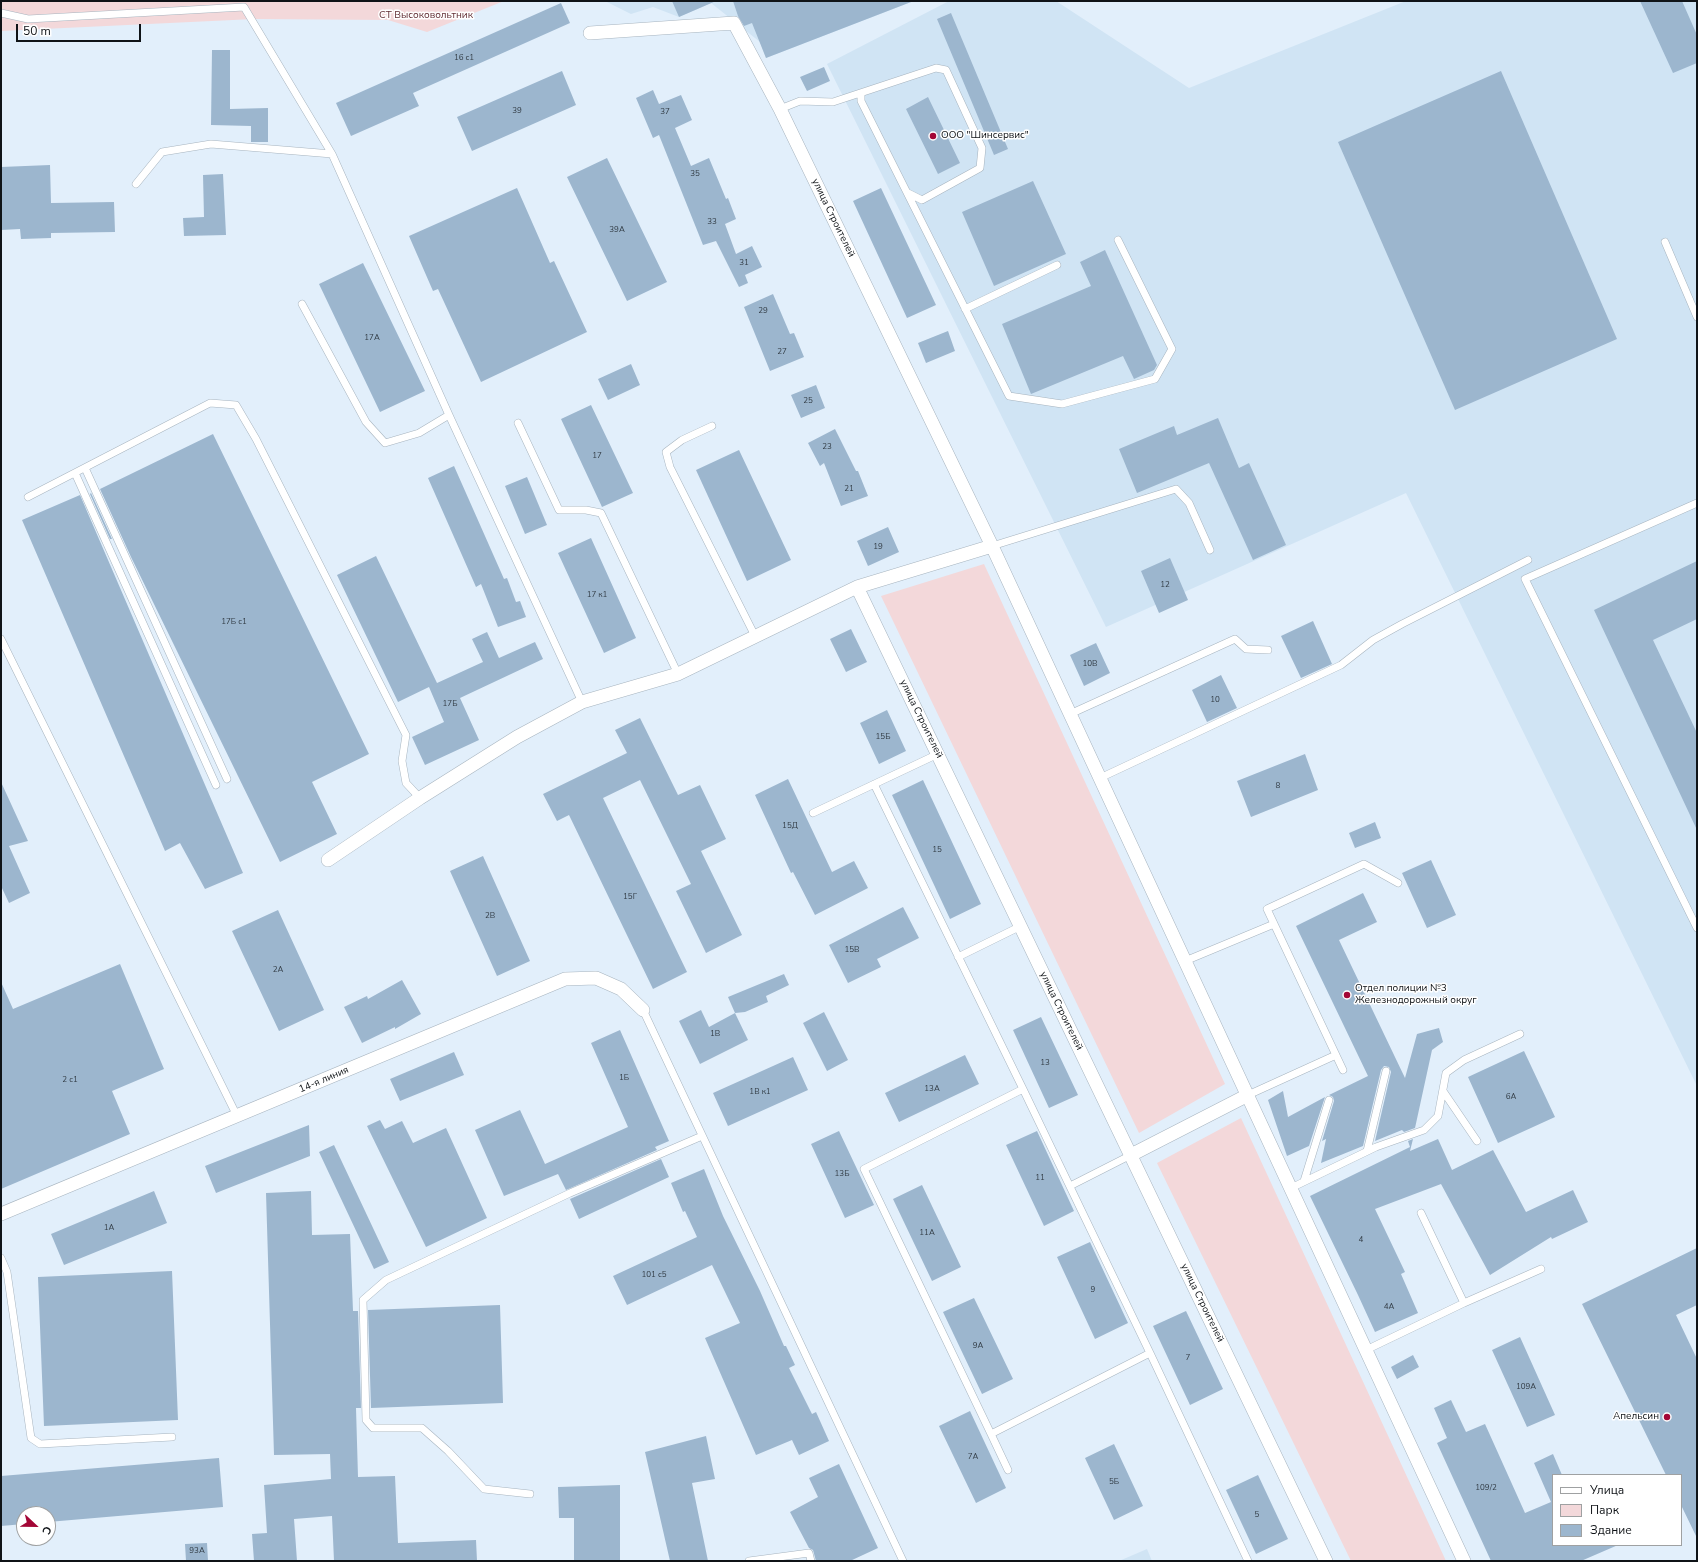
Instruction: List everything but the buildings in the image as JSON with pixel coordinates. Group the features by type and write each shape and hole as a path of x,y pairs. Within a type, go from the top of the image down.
{"street":[{"name":"улица Строителей","path":"590,33 734,23 780,109 992,546 1248,1095"},
{"path":"328,860 420,798 517,737 582,702 678,674 858,587 992,546"},
{"name":"улица Строителей","path":"858,587 1326,1561"},
{"name":"14-я линия","path":"1,1214 565,979 596,978 621,989 643,1010"},
{"path":"1131,1155 1248,1095 1464,1561"}],"lane":[{"path":"1,13 28,19 244,7 332,154 449,415 582,702"},
{"path":"780,109 800,101 833,102 936,68 946,70 982,148 980,168 922,200 908,193"},
{"path":"861,94 861,101 1009,396 1062,404 1155,379 1172,349 1118,240"},
{"path":"136,184 162,152 204,145 227,145 332,154"},
{"path":"1665,242 1697,317"},
{"path":"965,309 1057,265"},
{"path":"302,304 366,422 385,443 419,433 449,415"},
{"path":"28,497 210,403 236,405 256,439 406,735 402,761 406,783 420,798"},
{"path":"518,423 559,510 586,510 601,513 678,674"},
{"path":"712,426 682,440 666,452 670,467 755,636"},
{"path":"85,468 227,779"},
{"path":"74,473 216,785"},
{"path":"992,546 1176,489 1189,503 1210,550"},
{"path":"1697,503 1525,579 1697,928"},
{"path":"1100,778 1341,665 1374,640 1402,624 1528,560"},
{"path":"1,639 237,1116"},
{"path":"1070,714 1235,639 1246,649 1268,650"},
{"path":"813,813 938,754"},
{"path":"874,784 1070,1186 1248,1561"},
{"path":"1343,1070 1267,909 1364,864 1398,883"},
{"path":"1185,961 1274,924"},
{"path":"958,957 1021,926"},
{"path":"643,1010 903,1561"},
{"path":"1291,1188 1367,1152 1424,1130 1438,1116 1446,1073 1464,1060 1520,1034"},
{"path":"1248,1095 1336,1055"},
{"path":"1367,1152 1386,1071"},
{"path":"1008,1470 864,1169 1023,1089"},
{"path":"1442,1091 1477,1141"},
{"path":"1304,1181 1329,1100"},
{"path":"530,1494 484,1489 448,1451 422,1428 373,1428 366,1420 363,1300 386,1280 570,1193 702,1136"},
{"path":"1070,1186 1131,1155"},
{"path":"1421,1213 1464,1303"},
{"path":"1,1258 7,1272 31,1438 40,1444 172,1437"},
{"path":"1366,1350 1464,1303 1541,1269"},
{"path":"991,1434 1150,1353"},
{"path":"748,1561 809,1554 811,1561"}],"shaded area":[{"path":"605,1 914,1 766,58 760,42 711,3 679,17 653,7 631,14"},
{"path":"949,1 1056,1 1189,88 1406,1 1697,1 1697,1086 1406,493 1106,627 827,64"},
{"path":"1147,1549 1152,1561 1119,1561"}],"green space":[{"name":"СТ Высоковольтник","path":"1,1 504,1 427,32 388,20 254,19 1,31"},
{"path":"984,564 1225,1084 1139,1133 881,596"},
{"path":"1241,1118 1446,1561 1351,1561 1157,1163"}],"place":[{"name":"ООО \"Шинсервис\"","path":"933,136"},
{"name":"Отдел полиции №3 Железнодорожный округ","path":"1347,995"},
{"name":"Апельсин","path":"1667,1417"}]}
